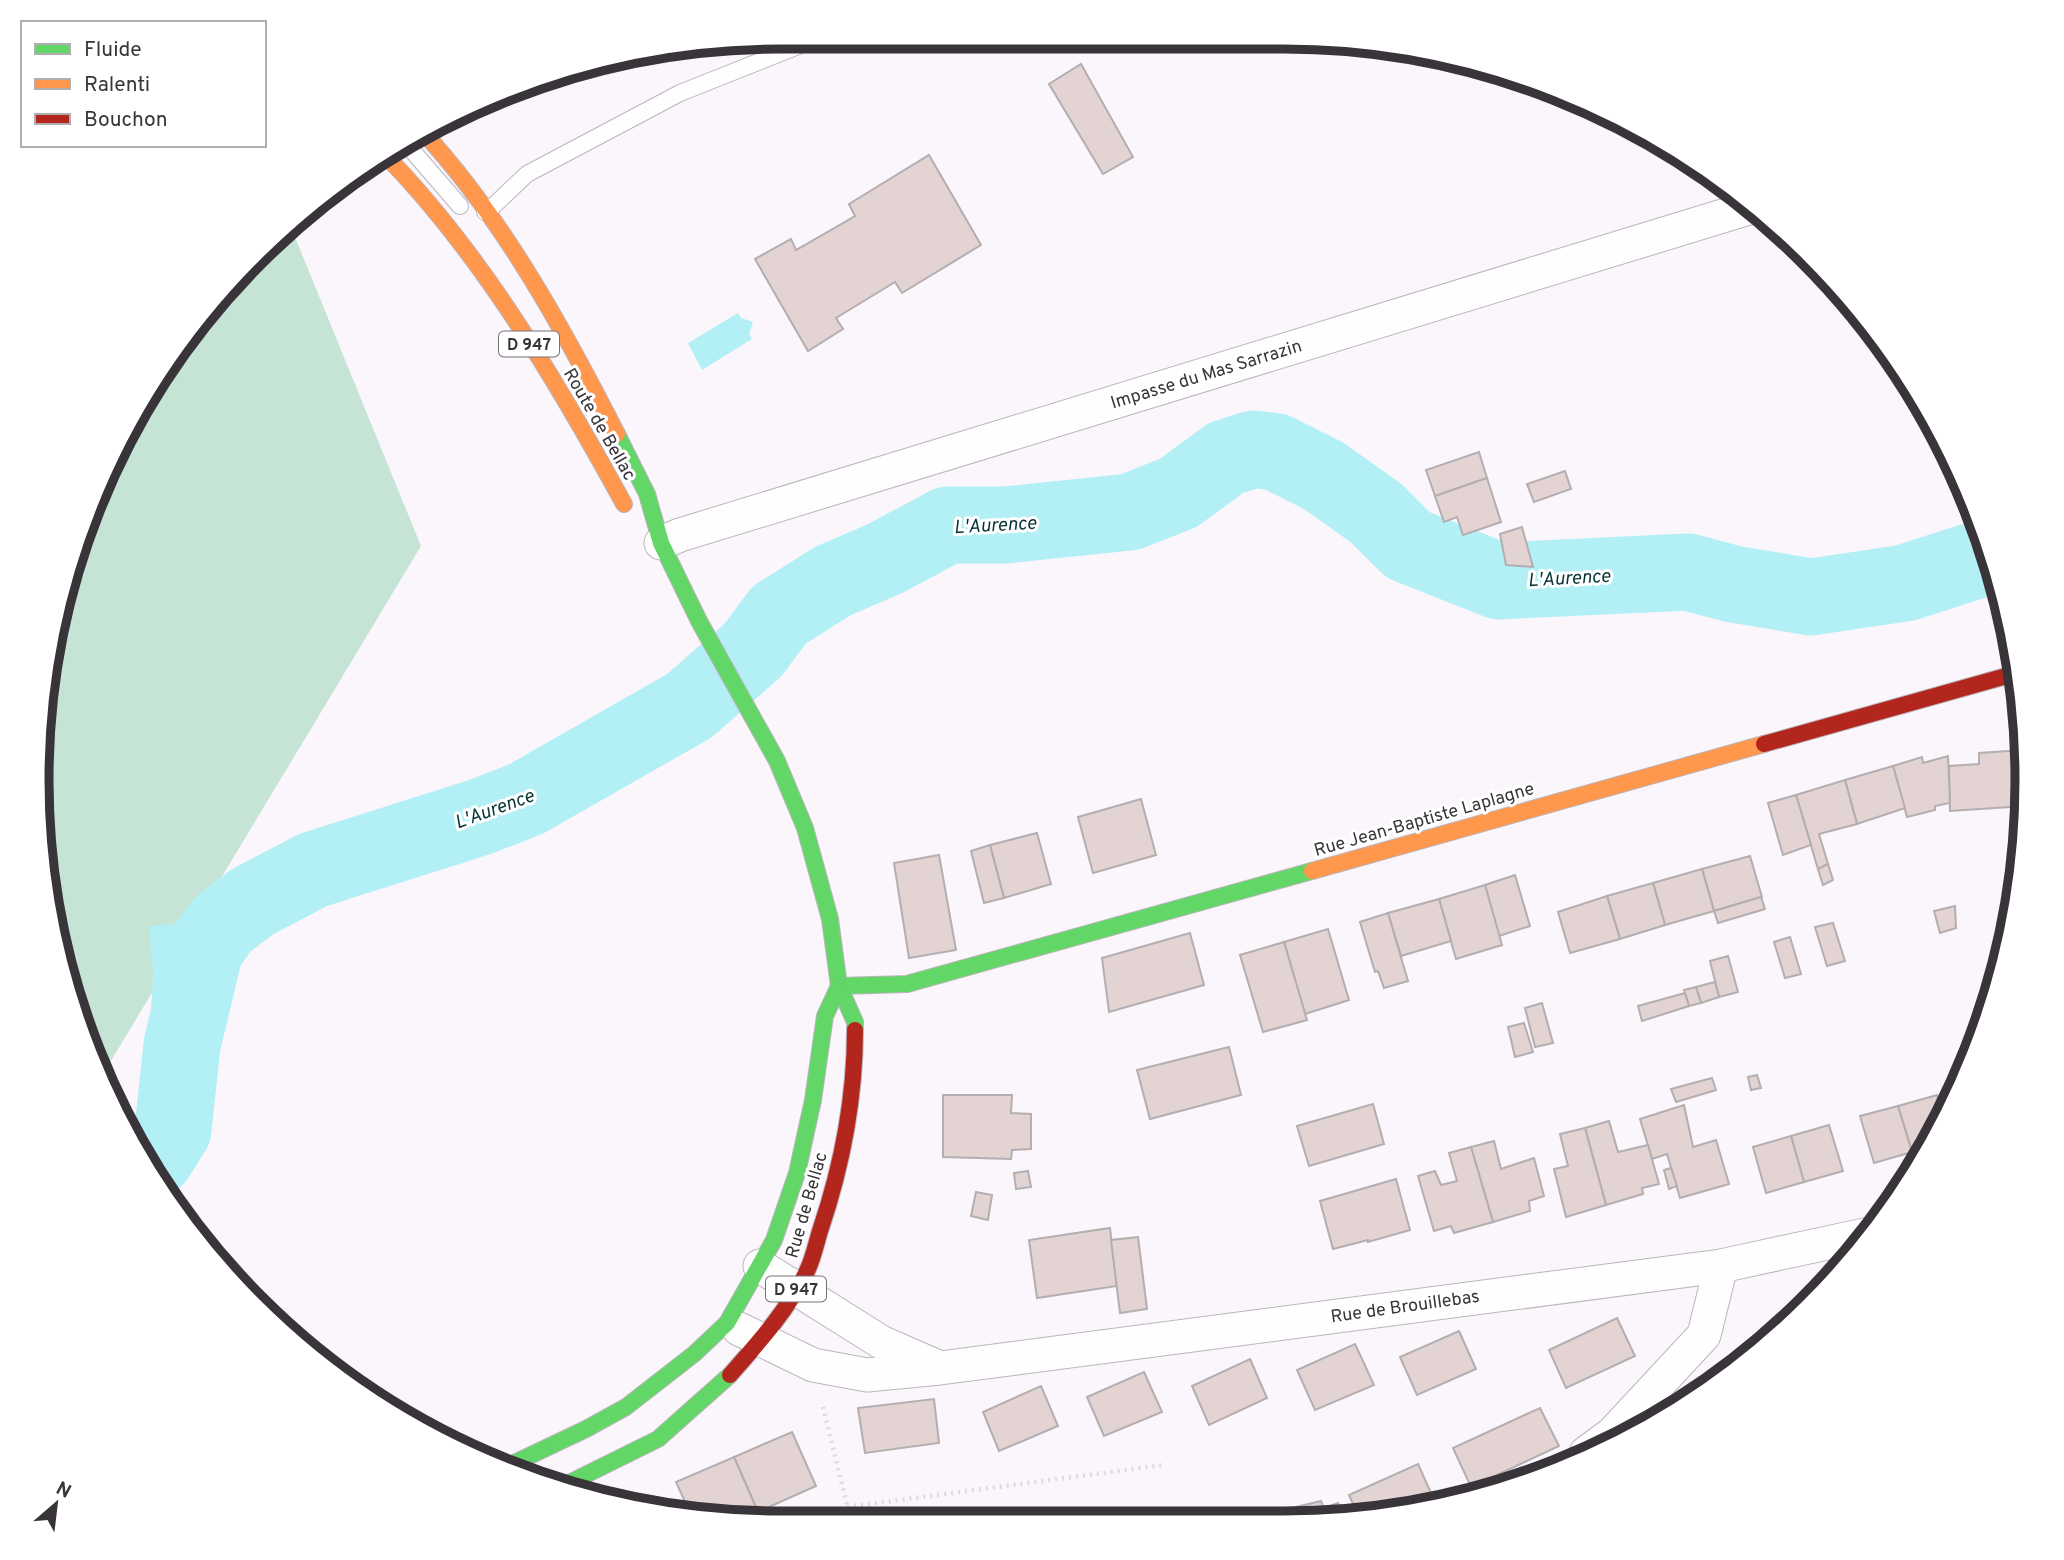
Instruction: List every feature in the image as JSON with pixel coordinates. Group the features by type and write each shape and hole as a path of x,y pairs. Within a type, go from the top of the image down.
{"main road":[{"name":"Route de Bellac","path":"429,139 447,158 522,264 587,376 647,494 662,543 733,684"},
{"name":"Route de Bellac","path":"391,161 456,235 548,370 625,506 662,543"},
{"name":"Rue Jean-Baptiste Laplagne","path":"839,986 907,984 2007,676"},
{"name":"Rue de Bellac","path":"574,1481 658,1439 730,1375 761,1339 807,1271 828,1208 847,1129 855,1069 855,1022 839,986 830,919 805,828 777,761 733,684"},
{"name":"Rue de Bellac","path":"727,1323 774,1241 797,1173 813,1100 824,1016 839,986"},
{"name":"D 947","path":"516,1461 626,1407 694,1354 727,1323"}],"street":[{"name":"Impasse du Mas Sarrazin","path":"662,543 680,535 1742,210"},
{"name":"Rue de Brouillebas","path":"727,1323 813,1366 867,1375 940,1368 1721,1266 1854,1237"},
{"path":"760,1265 880,1342 940,1368"},
{"path":"1614,1432 1704,1335 1721,1266"}],"lane":[{"path":"411,149 461,207 487,212 527,174 668,100 792,49"}],"path":[{"path":"813,1366 848,1511"},
{"path":"847,1507 1163,1465"}],"green space":[{"path":"294,234 421,546 108,1066 74,969 55,875 49,780 55,685 63,637 88,545 124,457 147,414 172,374 230,298"}],"water":[{"path":"738,313 741,318 753,322 749,334 752,339 702,370 688,343"},
{"path":"1296,428 1315,439 1414,532 1498,569 1565,568 1630,558 1671,556 1802,584 1858,578 1974,540 1980,559 1905,583 1811,597 1733,584 1688,572 1499,581 1408,545 1376,513 1324,476 1276,452 1254,449 1226,458 1178,493 1130,512 1005,525 948,525 884,559 833,581 779,615 753,650 737,624 803,574 876,534 907,529 961,508 1057,504 1097,494 1147,488 1166,479 1214,447 1249,433"},
{"path":"683,681 694,701 526,799 480,817 313,870 252,902 222,924 205,949 182,1044 173,1130 155,1158 141,1135 154,1116 148,1073 153,972 149,926 175,924 211,891 348,835 404,820 535,769 613,727"}],"building":[{"path":"1081,64 1133,157 1103,174 1049,84"},
{"path":"929,155 981,245 902,293 895,282 836,318 843,329 808,351 755,259 791,239 796,250 855,216 849,204"},
{"path":"1479,452 1487,478 1435,496 1426,470"},
{"path":"1565,471 1571,489 1534,502 1527,484"},
{"path":"1487,478 1501,522 1463,535 1457,517 1444,522 1435,496"},
{"path":"1522,527 1533,567 1506,565 1500,534"},
{"path":"2014,751 2014,807 1950,811 1949,766 1979,764 1979,753"},
{"path":"1948,756 1950,803 1907,817 1893,766 1922,757 1923,763"},
{"path":"1893,766 1905,808 1857,824 1845,780"},
{"path":"1845,780 1857,824 1819,834 1828,864 1818,869 1796,795"},
{"path":"1796,795 1811,845 1783,855 1768,803"},
{"path":"1141,799 1156,855 1093,873 1078,817"},
{"path":"1037,833 1051,884 1004,898 990,845"},
{"path":"990,845 1004,898 984,903 971,851"},
{"path":"939,855 956,950 909,958 894,863"},
{"path":"1750,856 1762,897 1714,911 1702,869"},
{"path":"1828,864 1833,880 1823,885 1818,869"},
{"path":"1702,869 1714,911 1665,925 1653,883"},
{"path":"1515,875 1530,926 1499,936 1485,885"},
{"path":"1653,883 1665,925 1620,939 1607,896"},
{"path":"1485,885 1502,945 1456,959 1439,899"},
{"path":"1607,896 1620,939 1570,953 1558,912"},
{"path":"1761,897 1765,909 1718,923 1714,911"},
{"path":"1439,899 1451,941 1401,956 1388,913"},
{"path":"1955,906 1956,928 1940,933 1934,911"},
{"path":"1388,913 1408,981 1384,988 1378,971 1375,972 1360,922"},
{"path":"1833,923 1845,961 1827,966 1815,927"},
{"path":"1328,929 1349,1000 1305,1014 1284,942"},
{"path":"1190,933 1204,985 1109,1012 1102,958"},
{"path":"1790,937 1801,974 1785,978 1774,942"},
{"path":"1284,942 1307,1020 1263,1032 1240,955"},
{"path":"1728,956 1738,992 1719,997 1710,961"},
{"path":"1715,982 1719,997 1701,1003 1696,987"},
{"path":"1696,987 1701,1003 1689,1006 1684,990"},
{"path":"1685,993 1689,1006 1642,1021 1638,1006"},
{"path":"1542,1003 1553,1043 1535,1047 1525,1008"},
{"path":"1524,1023 1533,1052 1515,1057 1508,1027"},
{"path":"1229,1047 1241,1095 1150,1119 1137,1070"},
{"path":"1757,1075 1761,1088 1751,1090 1748,1077"},
{"path":"1712,1078 1716,1090 1676,1102 1671,1089"},
{"path":"943,1095 1012,1095 1011,1113 1031,1114 1031,1149 1012,1150 1011,1159 943,1157"},
{"path":"1937,1095 1940,1104 1914,1152 1912,1152 1898,1106"},
{"path":"1373,1104 1384,1144 1309,1166 1297,1126"},
{"path":"1684,1105 1693,1147 1716,1140 1729,1184 1680,1198 1667,1154 1652,1159 1640,1119"},
{"path":"1898,1106 1912,1152 1874,1163 1860,1116"},
{"path":"1609,1121 1618,1152 1648,1145 1659,1184 1642,1188 1643,1194 1606,1205 1585,1128"},
{"path":"1829,1125 1843,1171 1804,1182 1791,1136"},
{"path":"1585,1128 1606,1205 1566,1217 1554,1169 1568,1166 1560,1134"},
{"path":"1791,1136 1804,1182 1766,1193 1753,1147"},
{"path":"1494,1141 1501,1169 1534,1158 1544,1196 1529,1201 1530,1211 1493,1222 1471,1147"},
{"path":"1471,1147 1493,1222 1454,1233 1451,1226 1434,1231 1418,1176 1435,1171 1441,1185 1457,1181 1449,1153"},
{"path":"1671,1168 1677,1186 1669,1189 1664,1170"},
{"path":"1028,1171 1031,1187 1016,1189 1014,1173"},
{"path":"1396,1179 1410,1230 1333,1249 1320,1201"},
{"path":"976,1192 992,1195 988,1220 971,1216"},
{"path":"1110,1228 1117,1286 1037,1298 1029,1240"},
{"path":"1138,1237 1147,1309 1120,1313 1111,1240"},
{"path":"1617,1318 1635,1356 1566,1388 1549,1350"},
{"path":"1459,1331 1476,1369 1417,1395 1400,1357"},
{"path":"1355,1344 1374,1385 1315,1410 1297,1370"},
{"path":"1250,1359 1267,1398 1209,1425 1192,1386"},
{"path":"1144,1372 1162,1412 1104,1436 1087,1397"},
{"path":"1041,1386 1058,1426 999,1451 983,1412"},
{"path":"934,1399 939,1443 865,1453 858,1408"},
{"path":"1540,1408 1559,1446 1471,1487 1453,1448"},
{"path":"792,1432 816,1486 757,1510 734,1457"},
{"path":"734,1457 757,1510 687,1505 676,1482"},
{"path":"1418,1464 1432,1496 1354,1507 1349,1495"},
{"path":"1321,1501 1324,1508 1338,1503 1340,1508 1332,1509 1279,1511"}],"waterway":[{"name":"L'Aurence","path":"155,1158 173,1130 182,1045 205,949 222,925 252,902 313,870 480,817 526,799 689,706 753,650 779,615 833,581 884,559 948,525 1005,525 1130,512 1178,493 1226,458 1254,449 1276,452 1324,476 1376,513 1408,545 1499,581 1688,572 1733,584 1811,597 1905,583 1980,559"}],"traffic: fast":[{"path":"617,434 647,494 661,543 699,621 777,761 805,828 830,919 839,986 855,1022 855,1030"},
{"path":"839,986 907,984 1312,871"},
{"path":"517,1462 626,1407 694,1354 727,1323 774,1240 797,1173 813,1100 825,1016 839,986"},
{"path":"574,1481 658,1439 730,1375"}],"traffic: slow":[{"path":"429,139 479,200 530,276 617,434"},
{"path":"391,161 452,232 515,320 572,412 624,504"},
{"path":"1312,871 1764,744"}],"traffic: jam":[{"path":"1764,744 2007,676"},
{"path":"730,1375 782,1313 811,1262 835,1182 846,1132 853,1081 855,1030"}]}
